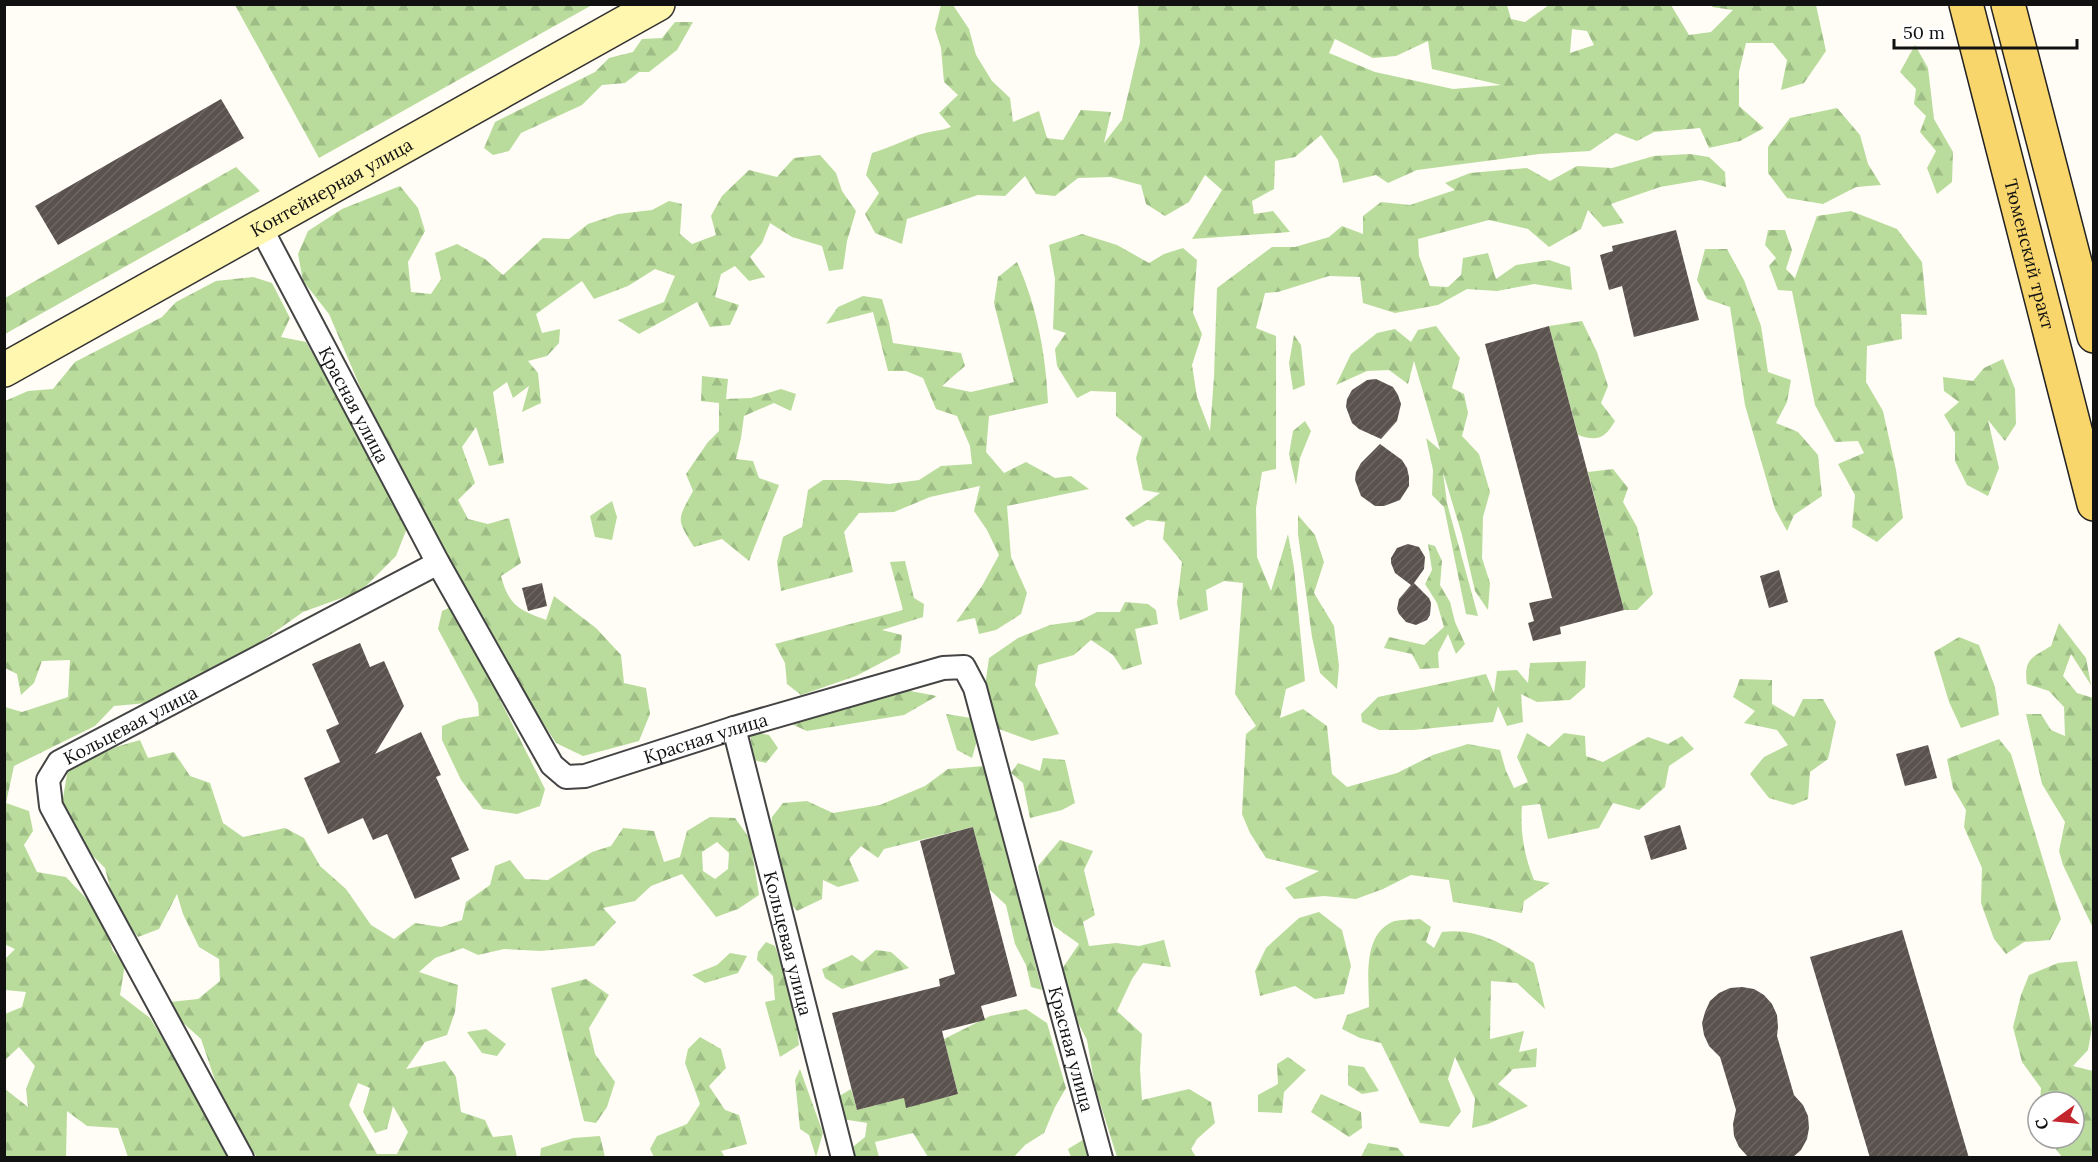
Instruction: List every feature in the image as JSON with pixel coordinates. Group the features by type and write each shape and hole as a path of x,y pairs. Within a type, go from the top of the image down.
{"main road":[{"name":"Тюменский тракт","path":"1966,4 2094,504"},
{"path":"2008,4 2094,336"}],"street":[{"name":"Контейнерная улица","path":"4,370 658,4"},
{"name":"Красная улица","path":"260,226 438,563 552,765 566,777 585,776 734,729 943,668 964,667 975,688 1101,1158"},
{"name":"Кольцевая улица","path":"242,1158 51,806 48,780 59,762 438,563"},
{"name":"Кольцевая улица","path":"734,729 843,1158"}],"green space":[{"path":"235,5 592,5 319,158"},
{"path":"941,5 953,5 969,29 976,55 992,81 1010,98 1013,122 1039,111 1047,138 1063,140 1081,110 1111,112 1104,143 1122,120 1140,43 1138,5 1507,5 1511,19 1525,22 1549,5 1671,5 1689,35 1711,32 1733,10 1712,7 1713,5 1816,5 1826,51 1804,83 1781,90 1787,60 1773,43 1746,43 1739,72 1739,106 1764,128 1740,141 1709,148 1700,128 1654,132 1637,141 1616,133 1590,151 1539,154 1417,170 1388,183 1376,175 1343,183 1338,160 1321,135 1295,157 1275,161 1274,189 1252,201 1254,214 1273,211 1290,232 1192,239 1222,190 1205,175 1189,202 1165,216 1146,204 1141,185 1111,177 1078,178 1055,196 1036,194 1025,176 1005,196 978,195 907,219 902,244 875,233 865,214 879,193 866,175 872,153 918,135 951,127 939,113 958,95 944,82 941,48 935,29","holes":["1572,29 1587,31 1594,45 1570,53","1335,39 1373,58 1396,56 1428,41 1432,69 1501,85 1453,89 1375,72 1329,53"]},
{"path":"675,22 693,22 677,50 649,72 639,72 625,83 602,85 582,105 521,133 509,151 493,155 484,148 495,122 595,72 609,58 633,52 642,39 662,38"},
{"path":"1915,45 1928,68 1934,119 1953,152 1952,182 1937,194 1927,168 1936,151 1920,132 1926,116 1914,104 1916,89 1900,72"},
{"path":"1837,108 1860,135 1868,164 1881,185 1856,187 1823,204 1787,198 1768,173 1768,147 1790,118"},
{"path":"1690,154 1709,157 1725,172 1726,187 1701,180 1660,187 1611,204 1624,223 1603,227 1588,210 1581,229 1549,247 1528,229 1489,220 1418,239 1419,256 1430,286 1448,287 1461,275 1463,258 1488,253 1496,279 1516,265 1549,260 1570,267 1572,290 1534,284 1497,291 1467,289 1438,305 1395,313 1363,303 1360,277 1329,276 1278,292 1265,293 1256,328 1276,336 1276,469 1262,472 1256,508 1257,557 1271,591 1288,534 1294,568 1305,681 1286,689 1280,718 1303,709 1327,726 1332,774 1347,787 1397,773 1433,755 1468,744 1500,750 1514,788 1528,782 1517,757 1527,733 1549,747 1564,733 1585,736 1586,756 1603,762 1648,737 1668,744 1682,736 1694,749 1669,766 1665,787 1639,810 1613,803 1599,828 1548,839 1540,804 1522,806 1522,835 1534,880 1550,883 1524,901 1522,913 1453,902 1449,880 1411,875 1356,899 1324,896 1294,899 1285,888 1319,871 1266,858 1250,833 1242,814 1246,734 1256,726 1235,694 1243,583 1224,581 1206,590 1208,610 1180,620 1177,603 1182,562 1163,539 1165,522 1147,520 1133,527 1125,518 1160,493 1143,490 1136,458 1142,437 1116,416 1116,392 1091,391 1077,398 1057,366 1055,349 1066,333 1053,329 1055,279 1049,245 1082,234 1117,245 1149,263 1164,254 1183,248 1197,260 1193,313 1202,334 1192,365 1197,397 1210,431 1217,288 1272,247 1295,247 1329,237 1342,226 1363,234 1363,216 1381,202 1410,205 1455,190 1445,183 1470,173 1527,168 1550,181 1577,166 1612,168 1654,156"},
{"path":"820,155 836,173 842,191 856,211 847,241 843,269 829,271 822,246 792,237 770,223 762,243 750,257 765,277 749,281 735,266 721,274 715,297 739,305 730,325 710,327 697,302 639,334 618,320 664,302 675,276 655,269 628,286 594,299 582,281 536,314 542,333 560,329 559,343 547,356 528,361 538,373 541,403 522,412 529,386 513,398 507,382 493,392 504,463 489,466 476,427 462,447 475,483 458,500 468,519 488,524 509,518 521,563 501,576 516,606 546,620 554,596 596,628 621,655 624,683 646,688 650,714 639,741 583,756 556,743 512,675 376,424 329,314 303,281 298,254 308,231 342,209 400,186 418,208 425,231 408,262 411,292 431,294 441,279 435,253 457,244 485,259 503,275 543,238 569,239 588,224 618,214 652,210 669,201 682,204 680,234 692,244 716,235 711,216 722,196 749,170 777,177 794,158"},
{"path":"236,167 260,191 5,334 5,298"},
{"path":"1851,211 1897,229 1922,262 1927,315 1901,314 1902,339 1867,346 1866,382 1883,411 1896,470 1903,518 1877,542 1852,527 1855,495 1838,464 1864,453 1858,441 1835,442 1815,405 1792,291 1778,290 1769,266 1776,258 1765,245 1768,230 1785,230 1792,250 1786,269 1795,278 1817,216"},
{"path":"1705,249 1727,249 1744,280 1761,326 1768,372 1791,380 1787,402 1776,423 1798,432 1818,455 1822,496 1794,515 1787,531 1775,509 1745,405 1730,307 1707,299 1697,280"},
{"path":"1017,262 1030,296 1039,331 1048,403 989,416 986,452 1004,473 1026,462 1055,478 1071,476 1089,489 1007,506 1011,557 1027,593 1021,614 996,630 979,634 975,618 956,622 982,586 999,555 987,530 974,511 980,486 930,497 894,512 859,513 844,532 853,572 781,591 777,562 783,537 802,527 808,490 823,480 889,484 919,480 941,466 972,464 970,446 957,416 936,409 923,378 906,371 888,371 873,312 826,324 838,307 863,296 882,299 893,343 961,353 965,366 942,386 971,392 1014,382 994,303 998,277"},
{"path":"253,277 272,283 290,318 281,337 306,342 390,486 407,528 396,556 361,591 303,612 251,649 147,703 114,706 95,726 14,766 6,803 29,811 33,831 24,845 37,872 66,877 100,913 113,951 125,964 120,995 150,1018 217,1127 232,1157 128,1157 118,1128 87,1126 67,1111 66,1157 5,1157 5,1089 28,1107 26,1089 35,1066 19,1047 6,1059 5,1071 5,1014 22,1007 26,992 5,990 5,959 15,949 4,944 5,707 22,712 68,697 70,660 42,661 34,683 21,695 17,674 5,668 5,401 28,391 53,389 75,362 162,317 176,302 216,281"},
{"path":"1582,321 1597,352 1608,386 1601,403 1615,421 1604,435 1596,438 1578,435 1549,326"},
{"path":"1436,326 1460,358 1452,388 1464,394 1468,413 1462,436 1479,454 1490,492 1483,517 1482,558 1490,583 1488,610 1475,591 1462,535 1443,472 1447,503 1478,616 1466,614 1444,507 1432,495 1433,470 1426,438 1440,450 1414,361 1408,384 1389,370 1367,371 1336,385 1351,354 1377,333 1395,329 1411,342 1418,330"},
{"path":"1294,335 1301,345 1305,385 1293,390 1289,363"},
{"path":"2003,359 2015,389 2016,424 2005,441 1988,420 1999,468 1988,496 1967,485 1955,461 1955,433 1944,415 1959,402 1944,391 1943,377 1973,381 1984,368"},
{"path":"702,376 728,379 726,399 751,398 781,389 796,394 791,411 774,403 744,416 736,459 753,461 759,478 779,485 749,561 722,539 694,547 682,524 684,508 693,491 686,474 708,442 719,431 719,403 701,401"},
{"path":"1305,421 1311,431 1300,458 1296,485 1289,454 1293,431"},
{"path":"1613,469 1628,488 1623,502 1637,527 1653,594 1637,610 1624,610 1588,472"},
{"path":"612,501 617,517 612,540 595,537 590,516"},
{"path":"1298,515 1315,535 1324,562 1314,593 1334,626 1339,666 1337,689 1320,673 1312,637 1298,534"},
{"path":"1428,544 1435,546 1442,561 1440,585 1450,602 1455,622 1465,644 1456,654 1448,634 1438,653 1439,668 1420,669 1412,654 1384,648 1389,637 1424,645 1444,627 1437,603 1425,584 1432,570"},
{"path":"905,561 914,598 924,604 923,617 882,630 902,635 900,653 856,676 801,695 787,684 785,663 775,644 903,610 890,562"},
{"path":"1125,602 1148,604 1156,610 1158,624 1135,629 1142,664 1123,670 1113,655 1091,640 1074,655 1038,665 1035,685 1059,734 1032,741 999,729 985,686 989,658 1018,638 1050,625 1079,621 1097,612 1120,612"},
{"path":"453,606 545,789 540,806 517,814 483,809 461,780 442,740 442,726 459,719 479,716 478,703 438,629 442,611"},
{"path":"2059,623 2086,658 2091,685 2071,654 2063,676 2077,693 2093,698 2093,928 2063,865 2059,851 2065,822 2042,784 2026,714 2041,714 2051,730 2065,736 2064,707 2049,691 2027,684 2026,676 2031,660 2051,646"},
{"path":"1959,637 1979,645 1995,687 1999,715 1961,728 1949,702 1934,652"},
{"path":"1586,661 1585,687 1570,700 1537,702 1521,694 1523,722 1507,726 1498,706 1493,722 1413,730 1379,730 1362,722 1361,714 1378,697 1486,674 1494,693 1497,671 1517,670 1528,683 1530,663"},
{"path":"1740,679 1772,680 1772,704 1794,717 1803,699 1823,699 1836,722 1828,759 1810,772 1808,799 1793,805 1769,798 1750,774 1764,757 1788,745 1777,730 1744,723 1755,711 1733,697"},
{"path":"905,690 937,696 904,715 807,731 789,723"},
{"path":"946,714 971,718 978,737 972,758 957,750"},
{"path":"750,731 769,735 778,748 766,763 753,760"},
{"path":"1999,739 2011,754 2061,919 2050,940 2024,942 2006,954 1994,939 1981,903 1982,868 1964,827 1966,810 1953,788 1947,759"},
{"path":"140,740 148,758 174,752 190,776 210,783 223,823 243,837 285,828 304,838 320,866 346,889 371,925 394,939 415,923 441,927 462,920 466,902 490,885 495,866 510,860 525,879 548,880 592,852 611,846 623,828 654,831 664,862 680,857 687,831 710,817 735,818 750,839 759,895 738,909 716,917 682,874 651,886 635,901 603,908 616,922 594,946 541,951 504,949 478,955 463,948 435,958 419,972 458,985 455,1012 447,1035 425,1042 406,1069 445,1061 456,1077 461,1112 485,1120 493,1137 512,1135 517,1157 257,1157 243,1138 219,1092 201,1039 180,1020 170,1002 198,999 220,981 219,959 199,947 183,914 177,894 159,929 138,937 115,908 105,868 83,846 61,809 68,769 116,747","holes":["717,842 729,853 728,869 715,879 703,871 702,852","358,1083 370,1088 363,1112 375,1133 387,1129 393,1106 408,1132 397,1154 377,1154 349,1105"]},
{"path":"1043,758 1065,760 1075,803 1062,810 1030,818 1023,783 1011,773 1018,763 1040,771"},
{"path":"984,766 1042,990 1031,987 1026,965 1015,944 1006,905 989,889 973,827 884,849 878,858 861,846 849,859 859,881 838,887 823,880 822,899 797,911 785,897 770,839 772,817 783,803 807,801 833,813 880,805 925,786 948,769"},
{"path":"1060,840 1093,851 1084,870 1095,915 1083,922 1089,946 1116,943 1139,946 1164,940 1171,967 1143,963 1132,979 1117,1011 1142,1034 1140,1069 1142,1100 1189,1089 1211,1102 1215,1123 1197,1139 1191,1149 1196,1157 1117,1157 1095,1087 1087,1040 1072,1011 1062,969 1079,944 1054,926 1043,902 1038,866"},
{"path":"1319,912 1342,930 1351,966 1344,994 1315,999 1295,986 1260,996 1255,971 1266,948 1299,918"},
{"path":"1420,919 1431,927 1426,942 1434,948 1442,932 1467,932 1501,944 1534,963 1545,1009 1517,983 1491,981 1490,1039 1524,1031 1519,1052 1537,1048 1536,1067 1513,1069 1498,1084 1528,1106 1488,1124 1472,1128 1475,1099 1455,1057 1448,1079 1461,1111 1449,1127 1420,1123 1381,1043 1360,1038 1342,1029 1347,1015 1369,1007 1369,960 1376,937 1392,922"},
{"path":"766,942 775,946 794,1002 799,1045 780,1057 765,1002 775,1000 773,976 757,960 758,952"},
{"path":"876,950 891,952 909,968 842,989 825,978 822,969 852,955 862,962"},
{"path":"730,953 747,956 738,973 705,983 692,975 717,965"},
{"path":"2077,961 2092,1028 2088,1050 2073,1066 2093,1071 2093,1157 2062,1157 2057,1150 2086,1150 2086,1090 2041,1090 2022,1062 2013,1027 2029,975 2058,963"},
{"path":"586,979 609,995 589,1028 595,1054 615,1082 607,1107 596,1123 584,1121 551,988"},
{"path":"1026,1009 1047,1023 1066,1088 1044,1133 1025,1145 1013,1158 928,1157 913,1133 875,1142 879,1157 850,1157 848,1151 865,1137 867,1123 842,1119 838,1097 851,1089 857,1110 904,1098 907,1107 958,1094 944,1039 990,1016"},
{"path":"486,1029 506,1044 497,1056 482,1053 467,1032"},
{"path":"700,1037 721,1049 726,1068 709,1086 725,1110 739,1115 747,1144 721,1151 725,1157 654,1157 650,1149 657,1136 687,1124 700,1104 685,1063 688,1049"},
{"path":"1288,1057 1306,1070 1284,1092 1282,1113 1258,1112 1258,1095 1278,1084 1277,1064"},
{"path":"1348,1065 1364,1067 1379,1091 1362,1094 1348,1085"},
{"path":"800,1069 823,1133 816,1157 809,1135 800,1129 795,1080"},
{"path":"1321,1094 1361,1112 1362,1128 1349,1137 1311,1112"},
{"path":"600,1136 605,1157 540,1157 541,1148 573,1138"},
{"path":"1086,1138 1092,1157 1071,1157 1068,1149"},
{"path":"1368,1143 1398,1148 1405,1157 1361,1157"}],"building":[{"path":"221,99 244,138 58,245 35,206"},
{"path":"1676,230 1699,320 1634,337 1622,286 1609,290 1600,255 1613,251 1612,246"},
{"path":"1549,326 1624,610 1560,627 1561,634 1533,641 1528,623 1534,621 1529,603 1552,598 1485,344"},
{"path":"1376,379 1393,387 1401,404 1397,421 1381,439 1359,429 1352,423 1346,407 1352,390 1367,380"},
{"path":"1380,444 1402,460 1407,468 1409,486 1400,500 1384,506 1375,506 1361,496 1355,480 1361,463"},
{"path":"1408,544 1419,547 1425,557 1424,569 1414,583 1431,603 1427,620 1416,625 1406,622 1399,614 1397,609 1399,599 1411,585 1395,573 1391,563 1391,558 1397,548"},
{"path":"1779,570 1788,602 1769,608 1760,576"},
{"path":"542,583 547,606 528,611 522,588"},
{"path":"360,643 370,667 384,661 404,706 375,754 421,732 441,775 436,777 469,850 451,858 460,879 415,899 387,834 373,840 363,818 328,834 304,778 340,762 326,730 339,724 312,664"},
{"path":"1928,745 1937,778 1905,786 1896,754"},
{"path":"1680,825 1687,849 1651,860 1644,836"},
{"path":"973,827 1017,996 981,1006 985,1020 942,1031 958,1094 906,1108 904,1098 857,1110 832,1013 940,986 939,979 955,974 920,841"},
{"path":"1902,930 1969,1158 1870,1158 1810,957"},
{"path":"1730,988 1754,989 1772,1004 1777,1015 1777,1036 1794,1095 1803,1105 1808,1116 1807,1139 1801,1150 1792,1158 1749,1158 1739,1147 1734,1136 1733,1124 1736,1110 1720,1057 1709,1046 1704,1035 1702,1023 1710,1001 1719,993"}]}
